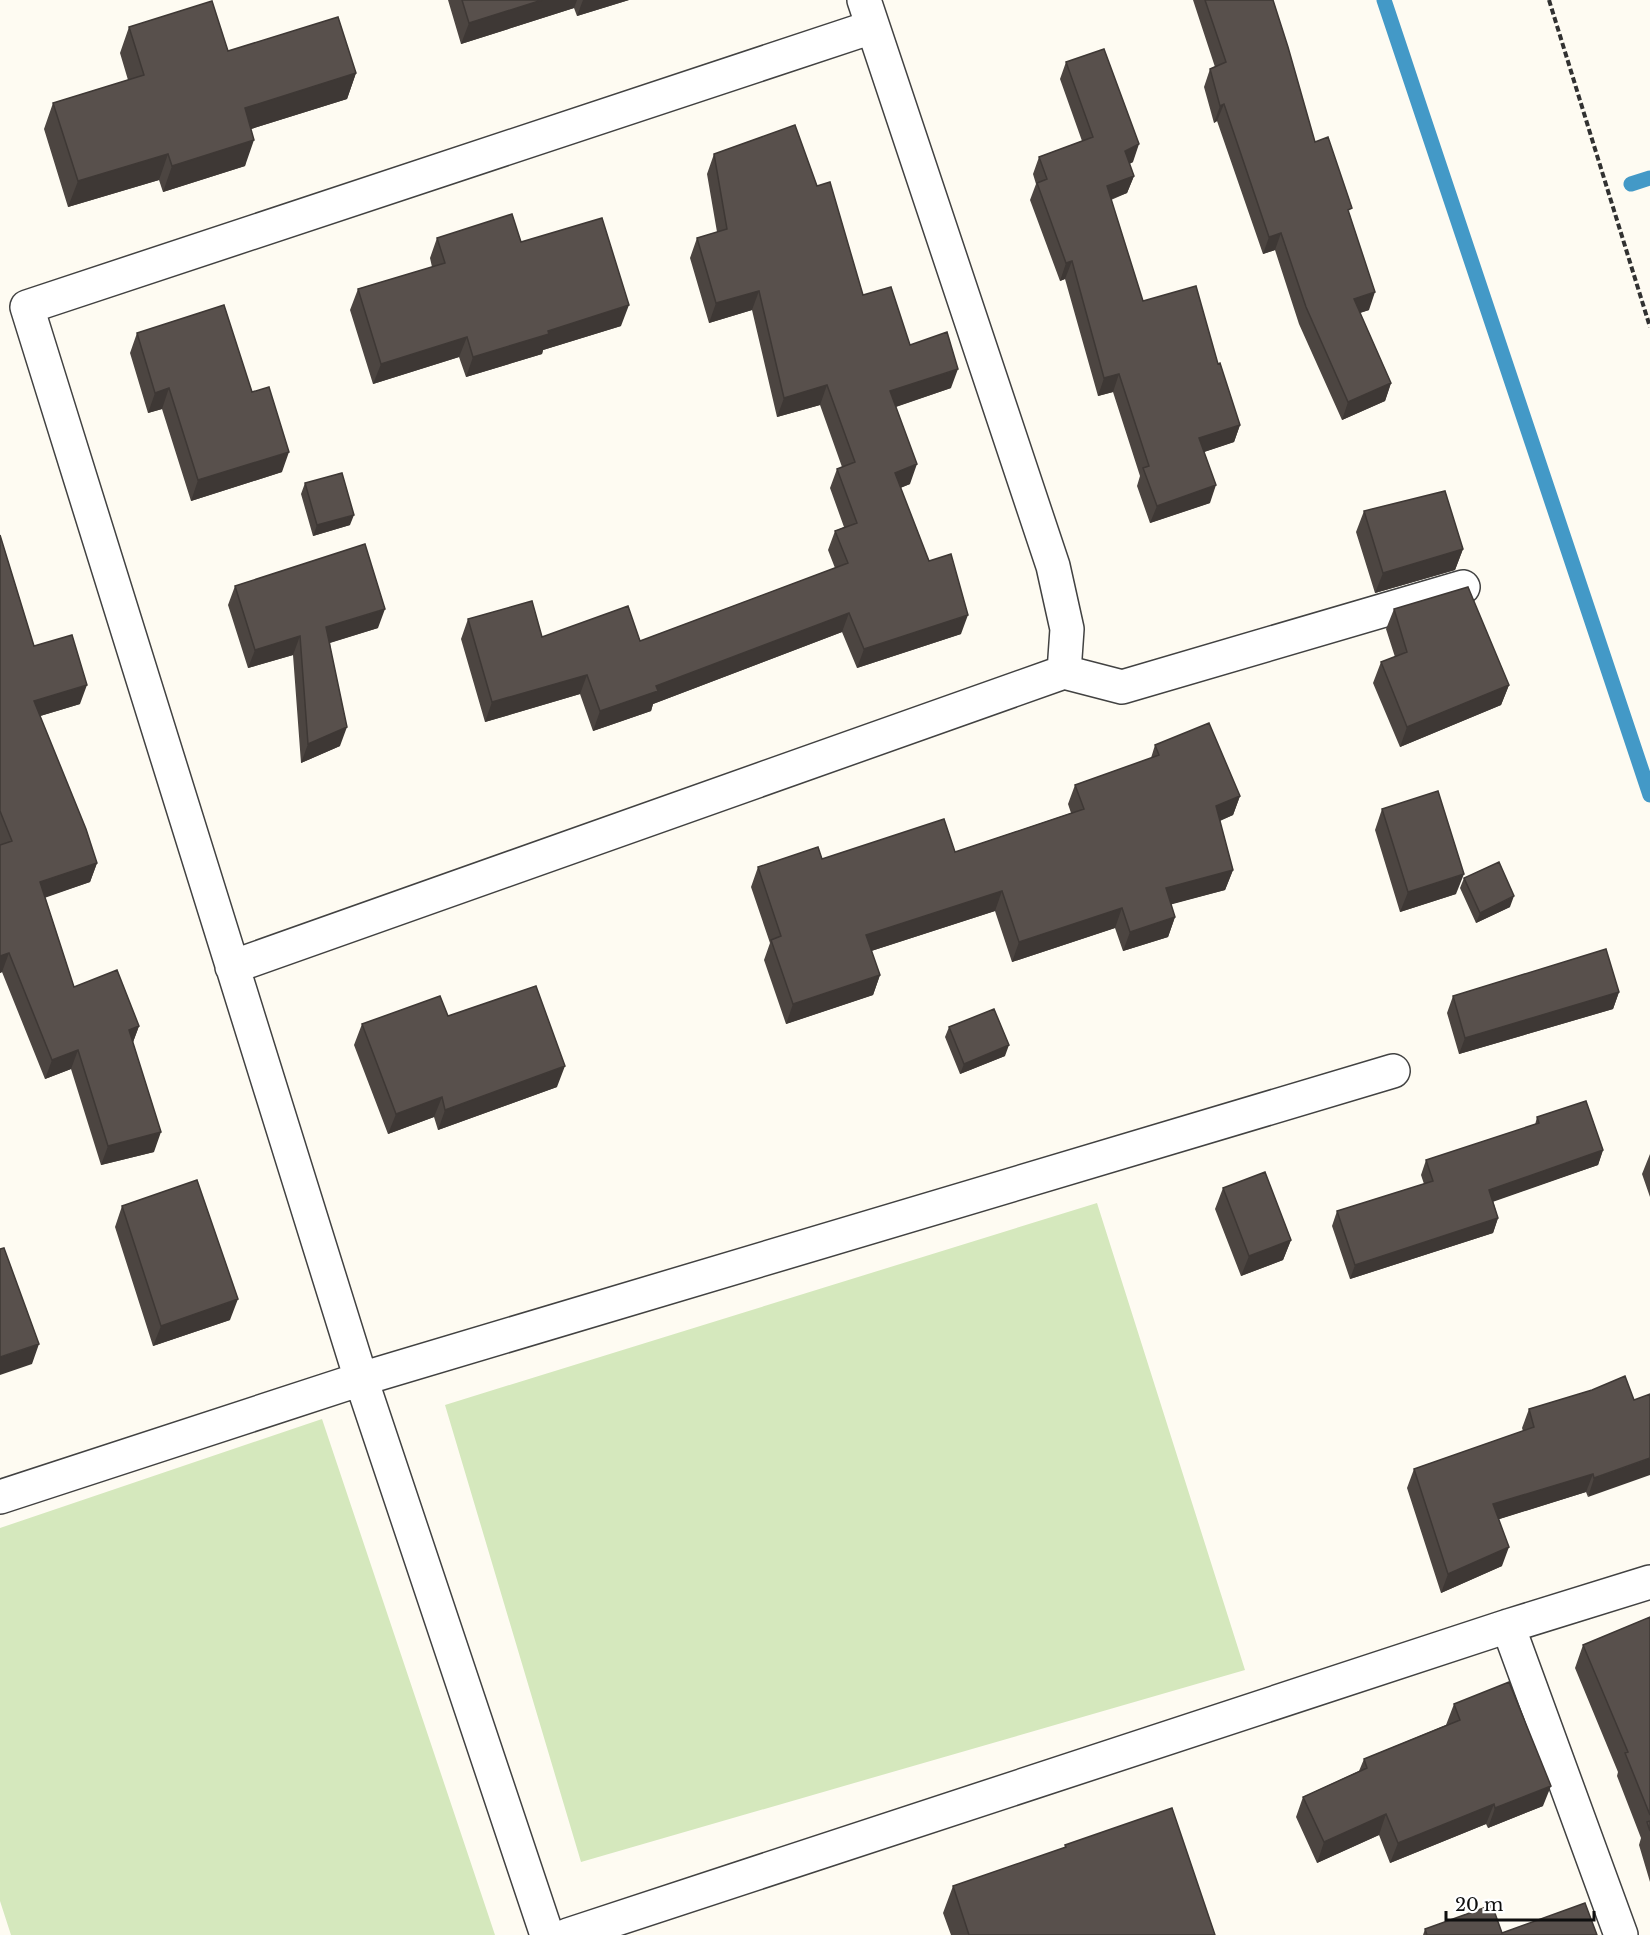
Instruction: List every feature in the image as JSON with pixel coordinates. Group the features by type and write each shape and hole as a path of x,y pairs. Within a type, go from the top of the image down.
{"street":[{"path":"547,1935 361,1379 27,308 868,14 1053,566 1067,628 1064,672"},
{"path":"232,967 1064,672 1122,687 1463,587"},
{"path":"0,1497 361,1379 1393,1071"},
{"path":"568,1935 1508,1626 1650,1582"},
{"path":"1508,1626 1621,1935"}],"path":[{"path":"1549,0 1650,327"}],"green space":[{"path":"1097,1203 1245,1670 581,1862 445,1405"},
{"path":"322,1419 495,1935 11,1935 0,1901 0,1528"}],"building":[{"path":"462,0 542,0 469,23"},
{"path":"1205,0 1273,0 1315,142 1328,137 1352,208 1348,210 1375,292 1354,299 1391,383 1348,402 1306,307 1281,233 1269,237 1224,104 1220,106 1210,69 1226,62"},
{"path":"212,1 228,51 338,17 356,73 245,108 254,140 172,166 168,154 78,181 53,103 144,75 129,27"},
{"path":"1104,49 1139,144 1125,151 1134,176 1107,186 1143,301 1196,286 1218,364 1220,363 1240,425 1199,438 1216,485 1157,506 1143,468 1149,466 1119,374 1104,378 1072,261 1066,263 1037,183 1047,179 1039,157 1093,137 1066,62"},
{"path":"795,125 817,186 830,182 863,295 891,287 910,345 947,332 958,369 890,391 917,464 895,473 929,561 951,554 968,615 864,649 849,613 656,686 658,691 600,711 587,675 492,702 468,619 532,601 542,637 628,606 640,641 848,563 835,531 857,523 837,469 855,462 827,385 784,398 759,291 716,303 697,238 727,229 714,154"},
{"path":"512,214 521,242 602,218 629,305 548,331 549,334 473,357 467,337 381,364 358,289 445,263 437,238"},
{"path":"224,305 252,392 269,387 289,452 198,480 169,388 155,393 137,333"},
{"path":"342,473 354,515 317,525 305,483"},
{"path":"1445,491 1463,549 1383,573 1364,511"},
{"path":"0,535 34,646 72,635 87,685 34,701 86,829 97,863 40,882 74,987 117,970 139,1026 129,1030 161,1132 108,1146 78,1050 52,1060 9,953 0,956 0,845 12,841 0,811"},
{"path":"365,544 385,609 326,627 347,727 308,744 300,636 255,650 235,586"},
{"path":"1468,587 1509,685 1407,727 1381,662 1407,652 1394,609"},
{"path":"1209,723 1240,796 1216,806 1233,870 1166,888 1175,917 1130,932 1122,908 1019,942 1002,891 866,935 880,975 793,1004 771,940 781,936 758,867 818,847 822,859 944,819 955,852 1084,809 1075,785 1159,755 1155,745"},
{"path":"1438,791 1464,874 1408,892 1382,809"},
{"path":"1499,862 1514,896 1480,913 1464,878"},
{"path":"1606,949 1619,992 1465,1038 1453,996"},
{"path":"536,986 565,1066 445,1110 442,1097 396,1114 362,1024 440,996 448,1016"},
{"path":"994,1009 1009,1045 964,1064 949,1027"},
{"path":"1586,1101 1603,1150 1489,1190 1498,1218 1355,1265 1337,1211 1433,1181 1426,1160 1539,1123 1537,1117"},
{"path":"1265,1172 1291,1240 1249,1256 1223,1188"},
{"path":"197,1180 238,1299 161,1326 122,1206"},
{"path":"4,1248 39,1344 0,1357 0,1249"},
{"path":"1625,1376 1634,1400 1650,1394 1650,1458 1594,1478 1593,1474 1493,1504 1509,1547 1448,1574 1414,1469 1534,1427 1529,1409 1592,1390"},
{"path":"1650,1617 1650,1815 1625,1753 1628,1752 1583,1645"},
{"path":"1509,1682 1551,1786 1495,1808 1494,1804 1398,1843 1386,1814 1324,1842 1303,1797 1367,1768 1364,1759 1460,1720 1454,1704"},
{"path":"1172,1808 1215,1935 969,1935 953,1886"},
{"path":"1585,1903 1597,1935 1427,1935 1425,1929 1492,1905 1502,1933"}],"waterway":[{"path":"1384,0 1650,795"},
{"path":"1631,184 1650,178"}]}
